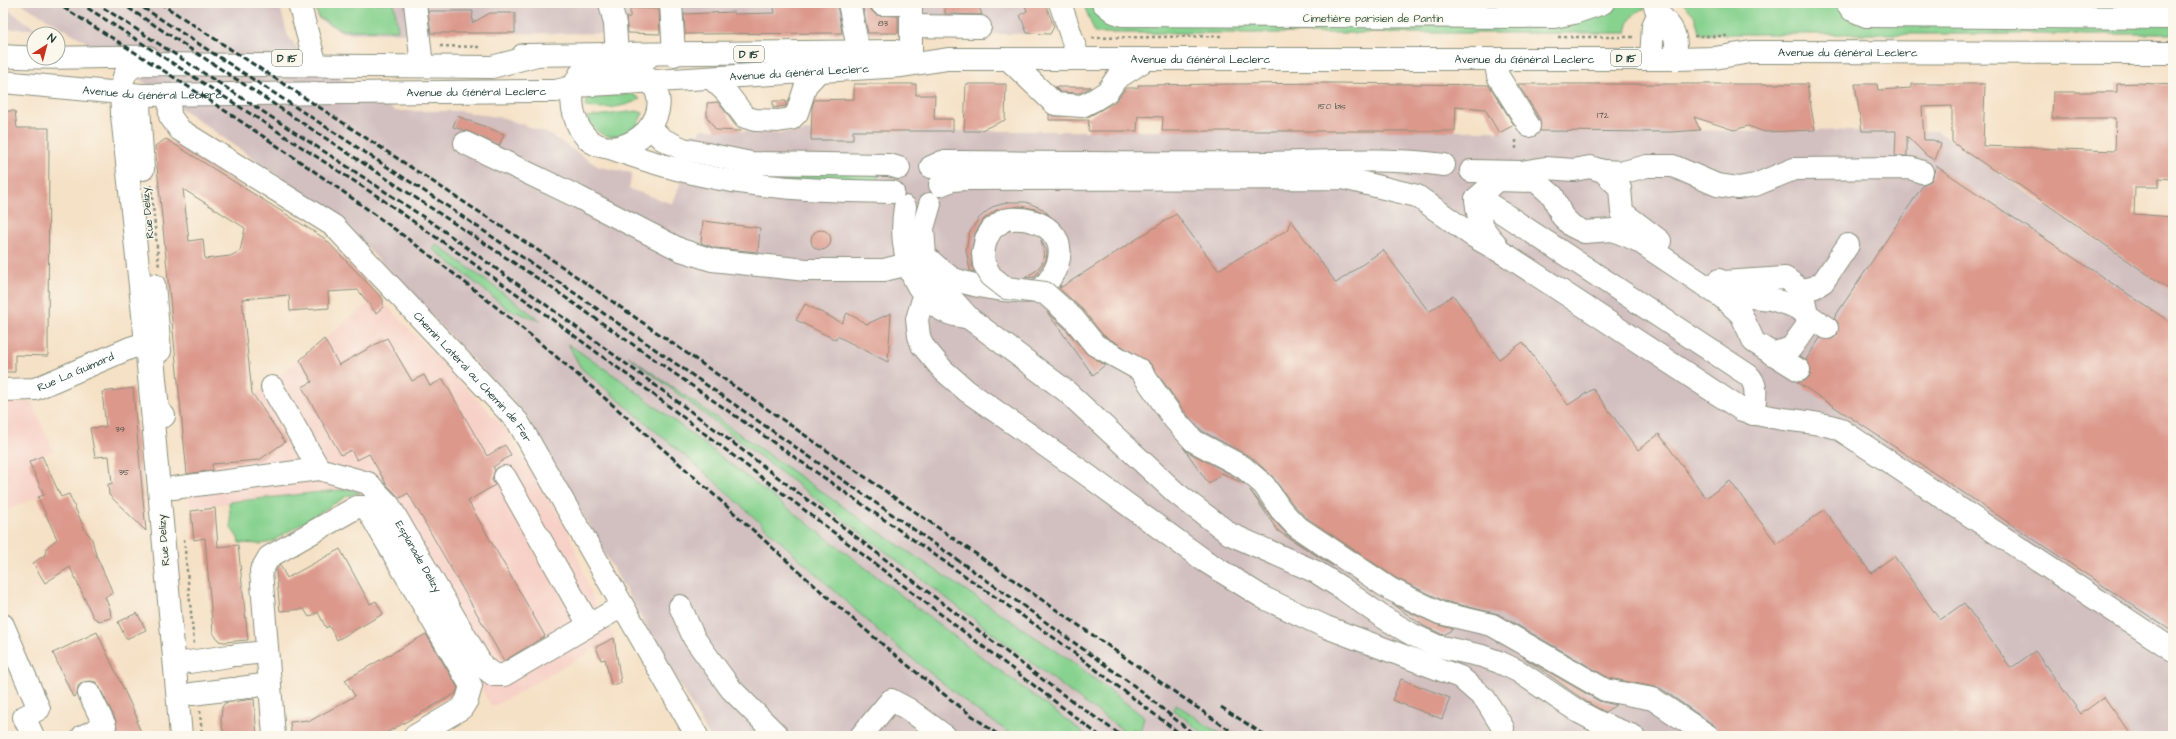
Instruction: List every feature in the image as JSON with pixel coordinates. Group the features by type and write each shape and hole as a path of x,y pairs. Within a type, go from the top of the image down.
{"main road":[{"path":"299,3 313,61"},
{"path":"415,3 421,57"},
{"path":"607,147 619,147 633,143 639,139 650,127 656,115 657,105 657,92 652,82 617,54 615,24 610,3"},
{"path":"671,3 674,54"},
{"path":"849,3 859,53"},
{"path":"1060,3 1079,59"},
{"path":"1103,3 1114,12 1122,15 1280,10 1554,17 1574,13 1603,3"},
{"path":"1847,3 1852,10 1866,16 2034,10 2130,17 2173,18"},
{"path":"2130,17 2166,3"},
{"path":"882,4 911,4 911,51"},
{"path":"1656,9 1670,26 1675,37 1676,59"},
{"path":"1650,59 1651,37 1656,9"},
{"path":"912,26 980,27"},
{"name":"Avenue du Général Leclerc","path":"3,56 25,58 78,56 313,61 537,55 859,53 911,51 924,52 948,59"},
{"name":"Avenue du Général Leclerc","path":"3,82 134,98 169,94 540,92 575,86 902,66 948,59 1676,59 1714,58 1751,52 2173,53"},
{"path":"652,54 635,68 590,68 580,74 575,86 572,106 578,127 589,139 607,147 677,170 745,183 899,199 920,209 933,186 952,180 966,178 1266,179 1331,177 1355,180 1417,196 1439,210 1473,236 1508,256 1732,404 1753,414 1838,428 2173,650"},
{"path":"134,98 124,74 132,66 139,64 313,61 492,68 537,55"},
{"path":"25,58 66,70 134,98"},
{"path":"1008,59 1055,104 1082,106 1108,91 1116,79 1147,59"},
{"path":"1496,59 1498,76 1522,133"},
{"path":"711,78 726,92 745,117 755,120 778,121 791,118 797,113 806,85 820,70"},
{"name":"Chemin Latéral au Chemin de Fer","path":"169,94 170,116 180,130 334,226 518,422 697,736"},
{"name":"Rue Delizy","path":"134,98 146,343 181,736"},
{"name":"Rue Delizy","path":"134,98 158,321 164,416 173,488 196,736"},
{"path":"650,127 662,139 683,149 751,163 889,165 899,168"},
{"path":"465,143 578,197 681,250 712,260 806,270 884,270 917,260 953,278 974,285 1006,290 1038,290 1047,284 1054,273 1058,262 1059,251 1055,238 1049,229 1041,223 1018,217 1004,220 992,229 986,239 983,253 984,264 991,276 999,285 1016,290 1045,293 1073,318 1095,345 1140,370 1174,419 1194,441 1243,467 1264,485 1281,510 1296,526 1390,589 1440,613 1492,625 1605,690 1654,699 1708,736"},
{"path":"933,186 917,161 899,168 892,181 899,199 904,244 917,260 931,272 940,286 969,318 1066,391 1176,493 1230,534 1316,572 1413,635 1437,646 1482,656 1499,662 1518,671 1579,712 1600,723 1633,736"},
{"path":"969,318 943,311 924,296 917,285 917,260 923,228 933,186 942,162 1267,163 1360,161 1428,163 1444,165 1458,164 1471,171 1520,172 1545,168 1576,170 1590,168 1603,172 1624,172 1647,166 1673,166 1717,185 1738,188 1755,185 1794,169 1910,168 1922,172"},
{"path":"1444,165 1431,175 1427,190 1429,198 1439,210 1456,214 1464,212 1489,186 1497,180 1536,180 1553,196 1562,216 1572,226 1584,232 1613,230 1637,240 1722,297 1742,314 1754,342 1800,370"},
{"path":"1553,196 1563,181 1576,170"},
{"path":"1471,171 1478,184 1476,199 1477,218 1483,230 1508,256"},
{"path":"1603,172 1620,188 1622,212 1656,238 1742,296 1771,299 1793,306 1808,314 1827,328"},
{"path":"1476,199 1489,204 1748,375 1753,380 1755,388 1753,414"},
{"path":"1601,232 1621,207"},
{"path":"1802,290 1815,287 1823,282 1848,245"},
{"path":"1723,282 1785,278 1802,290 1808,314 1807,326 1791,348 1772,354"},
{"path":"924,296 917,319 919,336 922,345 943,370 967,391 1083,472 1205,561 1264,598 1326,627 1460,677 1485,699 1503,728"},
{"name":"Rue Delizy","path":"146,343 152,348 158,410 164,416"},
{"name":"Rue La Guimard","path":"3,390 35,389 130,348 146,343"},
{"path":"272,388 319,470"},
{"name":"Esplanade Delizy","path":"173,488 319,470 368,483 389,505 482,667 494,674 504,675 622,606"},
{"path":"505,477 589,625"},
{"path":"274,736 266,652 261,571 269,557 357,507 366,506 471,686 467,700 462,708 415,736"},
{"path":"680,606 694,638 731,689 778,736"},
{"path":"3,625 9,654 39,709 24,717 34,736"},
{"path":"189,662 233,655 266,652"},
{"path":"192,694 269,684"},
{"path":"83,736 105,726 89,693"},
{"path":"860,736 891,700 908,708 945,736"}],"path":[{"path":"1090,38 1231,36"},
{"path":"1675,37 1728,36"},
{"path":"1552,37 1651,37"},
{"path":"1516,151 1522,133"}],"shaded area":[{"path":"20,3 279,3 288,36 298,49 395,111 458,111 504,118 549,134 599,167 632,173 629,189 673,204 684,172 692,133 700,133 701,129 778,133 811,131 811,140 853,140 853,131 1498,131 1518,123 1522,130 1937,131 2173,292 2173,736 709,736 526,416 339,218 80,38 66,30 66,26 59,26"},
{"path":"313,3 1040,3 1049,30 1028,34 343,33 318,19"},
{"path":"3,6 32,26 26,26 26,29 3,29"},
{"path":"383,302 503,426 568,530 594,602 614,638 492,707 378,508 364,494 354,492 331,493 190,507 186,467 259,460 285,442 254,396 369,303"},
{"path":"3,402 31,402 53,450 42,456 57,488 3,512"}],"green space":[{"path":"314,3 394,3 398,30 342,30 319,18"},
{"name":"Cimetière parisien de Pantin","path":"1083,3 1663,3 1643,9 1634,15 1628,25 1626,33 1095,33"},
{"path":"1682,3 2173,3 2173,34 1700,34 1694,15"},
{"path":"633,94 640,99 621,106 599,108 585,107 588,99 593,96"},
{"path":"637,111 643,113 635,130 613,136 602,134 592,125 587,117"},
{"path":"686,160 878,173 878,180 874,184 790,183"},
{"path":"436,244 541,321 508,309 433,249"},
{"path":"568,344 621,380 967,646 1088,736 1014,736 975,709 884,636 711,478 581,368"},
{"path":"628,356 879,532 1071,661 1144,717 1140,732 1133,729 1127,733 1078,698"},
{"path":"349,489 361,493 347,496 271,542 261,544 239,543 238,538 231,528 229,502"},
{"path":"1176,704 1223,736 1206,736 1173,709"}],"building":[{"path":"773,3 837,3 842,33 685,34 684,14 734,12 734,14 775,13"},
{"path":"862,3 870,3 871,10 876,15 898,16 898,33 868,33"},
{"path":"945,3 978,3 982,15 945,14"},
{"path":"1024,3 1045,3 1054,27 1050,34 1027,33 1020,15 1027,11"},
{"path":"630,8 659,9 660,34 628,33 626,18 630,17"},
{"path":"428,11 473,11 472,23 490,13 515,13 515,33 431,33"},
{"path":"1332,83 1489,85 1514,125 1499,133 1485,109 1456,106 1455,131 1162,131 1163,117 1138,116 1137,131 1088,131 1089,120 1049,120 1049,114 1054,116 1088,117 1115,102 1126,88 1138,88 1138,85"},
{"path":"2138,83 2173,85 2173,179 2159,178 2159,187 2135,187 2134,214 2173,217 2173,292 1999,171 1995,171 1952,142 1952,106 1922,107 1924,140 1933,140 1941,144 1935,160 1927,156 1907,136 1907,156 1895,156 1896,131 1862,131 1855,84 1877,84 1878,90 1911,88 1911,84 1985,84 1983,146 2115,151 2116,118 2052,118 2053,92 2117,92 2117,84"},
{"path":"854,84 916,84 916,95 935,95 934,119 953,119 953,131 853,131 853,140 811,140 812,108 814,100 854,99"},
{"path":"966,84 1006,84 1005,120 979,131 964,131"},
{"path":"1518,84 1807,84 1815,130 1765,132 1748,126 1734,130 1694,117 1700,130 1671,132 1540,131 1540,119"},
{"path":"1055,87 1091,87 1079,93 1060,92"},
{"path":"773,101 786,101 786,106 773,108"},
{"path":"718,102 735,125 742,131 716,130 707,117 707,103"},
{"path":"3,111 15,111 17,128 49,128 48,356 15,355 15,372 3,372"},
{"path":"457,116 504,134 499,146 470,132 453,127"},
{"path":"166,139 324,238 383,299 383,307 376,313 358,290 328,292 329,308 290,311 289,295 242,299 252,393 285,442 259,460 212,464 213,470 187,474 155,146","holes":["183,189 245,228 240,251 230,256 205,259 203,239 189,241"]},
{"path":"1936,166 2173,324 2173,632 1797,382 1805,381 1810,376 1811,370 1806,360 1820,338 1832,339 1837,335 1838,323 1834,318 1924,184 1931,181"},
{"path":"1009,202 1026,202 1043,209 1049,215 1035,209 1020,206 996,210 984,219 975,233 971,254 974,272 970,271 966,250 969,233 979,218 992,207"},
{"path":"1176,214 1218,270 1287,230 1291,220 1336,283 1383,250 1429,312 1453,295 1499,359 1523,342 1568,405 1593,389 1638,450 1659,434 1706,498 1730,481 1777,544 1824,510 1871,573 1894,556 1940,620 1964,603 2011,668 2035,651 2081,714 2104,697 2132,736 1720,736 1715,726 1660,688 1609,678 1498,614 1444,601 1396,578 1304,516 1291,502 1272,476 1251,457 1202,431 1184,411 1150,363 1103,335 1083,310 1059,288 1061,285 1060,288"},
{"path":"703,221 760,228 758,252 715,248 701,243"},
{"path":"821,230 828,233 831,240 828,247 821,250 814,247 811,240 814,233"},
{"path":"1041,240 1047,252 1046,260 1035,277 1024,278 1037,270 1042,263 1044,254"},
{"path":"805,304 842,323 847,313 867,324 891,313 888,362 837,336 836,340 796,320"},
{"path":"1047,312 1064,327 1086,353 1105,365 1093,375"},
{"path":"387,338 412,381 424,375 430,386 443,379 487,456 505,445 511,455 493,467 495,470 492,480 495,485 468,501 545,636 504,661 408,493 400,498 387,485 369,454 357,460 351,450 341,455 302,387 312,382 300,360 324,339 339,365"},
{"path":"133,388 146,531 109,495 108,484 112,484 109,456 95,457 90,428 106,427 102,392"},
{"path":"1183,447 1188,452 1236,477 1244,484 1222,473 1209,484"},
{"path":"42,456 61,497 69,494 85,530 92,539 96,555 113,593 105,597 110,609 111,618 99,621 93,617 70,567 45,583 33,563 45,555 46,548 57,539 38,497 44,495 29,462"},
{"path":"1250,490 1287,535 1333,566 1278,531"},
{"path":"215,508 218,547 238,545 248,640 219,641 213,633 205,538 194,540 191,511"},
{"path":"340,549 370,604 376,601 383,614 337,640 329,626 326,628 318,612 309,617 304,609 280,611 276,570 280,565 287,578"},
{"path":"1392,604 1435,624 1453,629 1444,635 1441,634 1424,626"},
{"path":"137,613 146,630 126,639 118,622"},
{"path":"97,632 138,720 136,721 143,736 116,736 116,721 96,682 83,682 78,686 77,695 73,697 53,653"},
{"path":"426,634 458,688 456,693 381,736 286,736 291,732 290,722 308,720 308,722 355,696 345,680"},
{"path":"614,638 621,683 611,685 605,659 601,660 596,647"},
{"path":"1523,657 1599,701 1616,705 1605,712 1587,702"},
{"path":"1401,679 1450,698 1442,719 1392,700"},
{"path":"254,699 257,736 224,736 221,720 222,707 225,703"}],"railway":[{"path":"56,3 183,83 246,125 308,167 430,255 489,301 579,376 870,634 947,697 1000,736"},
{"path":"80,3 380,198 534,306 641,385 1100,736"},
{"path":"96,3 437,226 716,430 1055,689 1122,736"},
{"path":"121,3 546,284 1057,640 1183,736"},
{"path":"136,3 441,202 550,276 1015,600 1133,685 1196,736"},
{"path":"160,3 554,261 1238,736"},
{"path":"1221,707 1266,736"}]}
